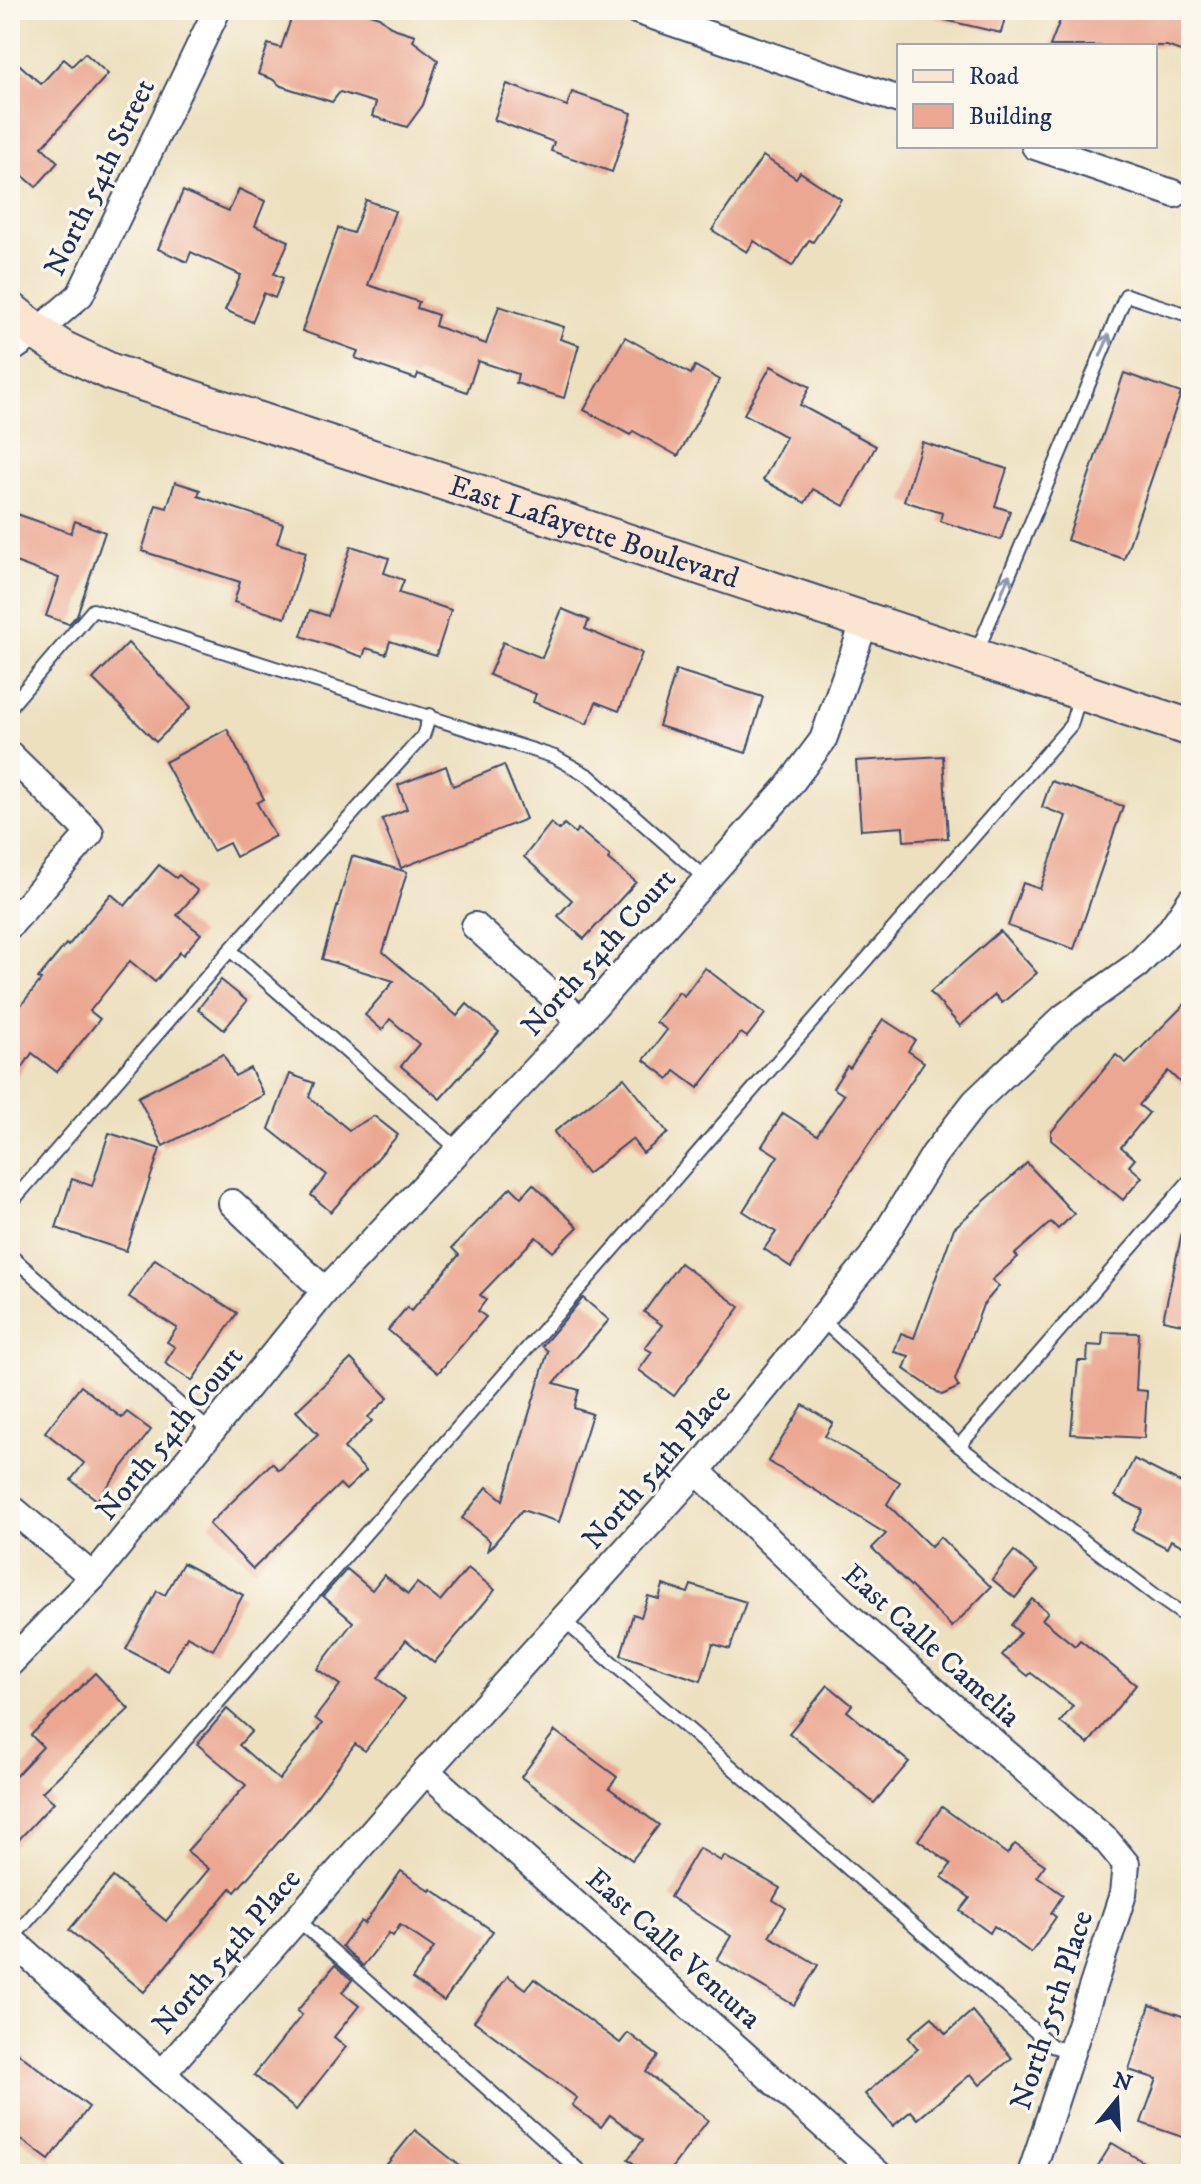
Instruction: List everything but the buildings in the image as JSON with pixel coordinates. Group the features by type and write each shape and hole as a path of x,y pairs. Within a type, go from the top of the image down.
{"street":[{"name":"North 54th Street","path":"19,331 80,295 217,10"},
{"path":"636,10 897,99"},
{"path":"1041,148 1175,194"},
{"name":"East Lafayette Boulevard","path":"19,331 111,372 1191,728"},
{"name":"North 54th Court","path":"10,1663 93,1577 325,1291 581,1021 787,788 823,740 865,621"},
{"path":"10,755 90,833 10,925"},
{"name":"North 54th Place","path":"162,2074 426,1771 697,1471 872,1257 934,1155 975,1102 1064,1017 1137,965 1169,932 1191,900"},
{"path":"475,926 581,1021"},
{"path":"232,1203 325,1291"},
{"name":"East Calle Camelia","path":"697,1471 845,1613 1107,1841 1126,1864"},
{"path":"10,1507 93,1577"},
{"name":"East Calle Ventura","path":"426,1771 878,2174"},
{"name":"North 55th Place","path":"1031,2174 1123,1894 1126,1864"},
{"path":"10,1940 275,2174"}],"lane":[{"path":"974,657 1126,295 1191,316"},
{"path":"10,707 93,610 555,757 589,776 706,879"},
{"path":"10,1940 1071,725 1081,692"},
{"path":"10,1204 230,950 423,736 430,715"},
{"path":"230,950 459,1150"},
{"path":"959,1446 1191,1179"},
{"path":"10,1255 211,1432"},
{"path":"821,1319 959,1446 1191,1620"},
{"path":"563,1620 1052,2046 1071,2052"},
{"path":"297,1919 583,2174"}]}
